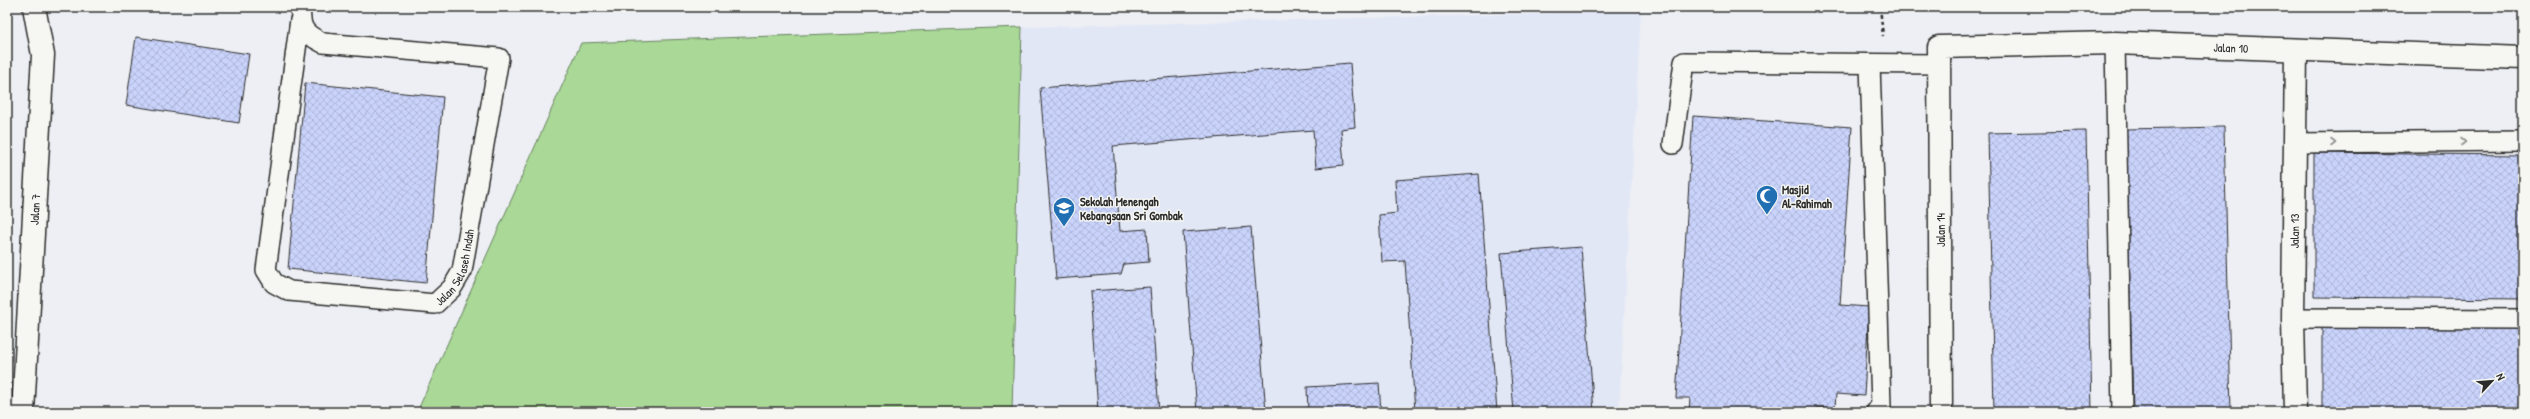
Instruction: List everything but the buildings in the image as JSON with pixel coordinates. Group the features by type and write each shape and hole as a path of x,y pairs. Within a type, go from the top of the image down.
{"street":[{"name":"Jalan 7","path":"22,412 43,55 34,7"},
{"name":"Jalan 10","path":"1939,56 2115,43 2523,58"},
{"name":"Jalan 13","path":"2295,412 2293,318 2296,50"},
{"name":"Jalan 14","path":"1939,56 1941,412"}],"lane":[{"name":"Jalan Selaseh Indah","path":"301,14 307,35 323,43 499,58 462,271 452,288 435,304 289,291 274,283 266,270 301,14"},
{"path":"2115,43 2122,412"},
{"path":"1673,144 1684,62 1870,64 1939,56"},
{"path":"1870,64 1881,405 1876,412"},
{"path":"2294,143 2523,141"},
{"path":"2293,318 2523,319"}],"shaded area":[{"name":"Sekolah Menengah Kebangsaan Sri Gombak","path":"1641,11 1619,412 417,412 581,43 1022,27"}],"green space":[{"path":"1022,27 1012,412 417,412 581,43"}],"place":[{"name":"Masjid Al-Rahimah","path":"1767,216"},
{"name":"Sekolah Menengah Kebangsaan Sri Gombak","path":"1064,228"}]}
